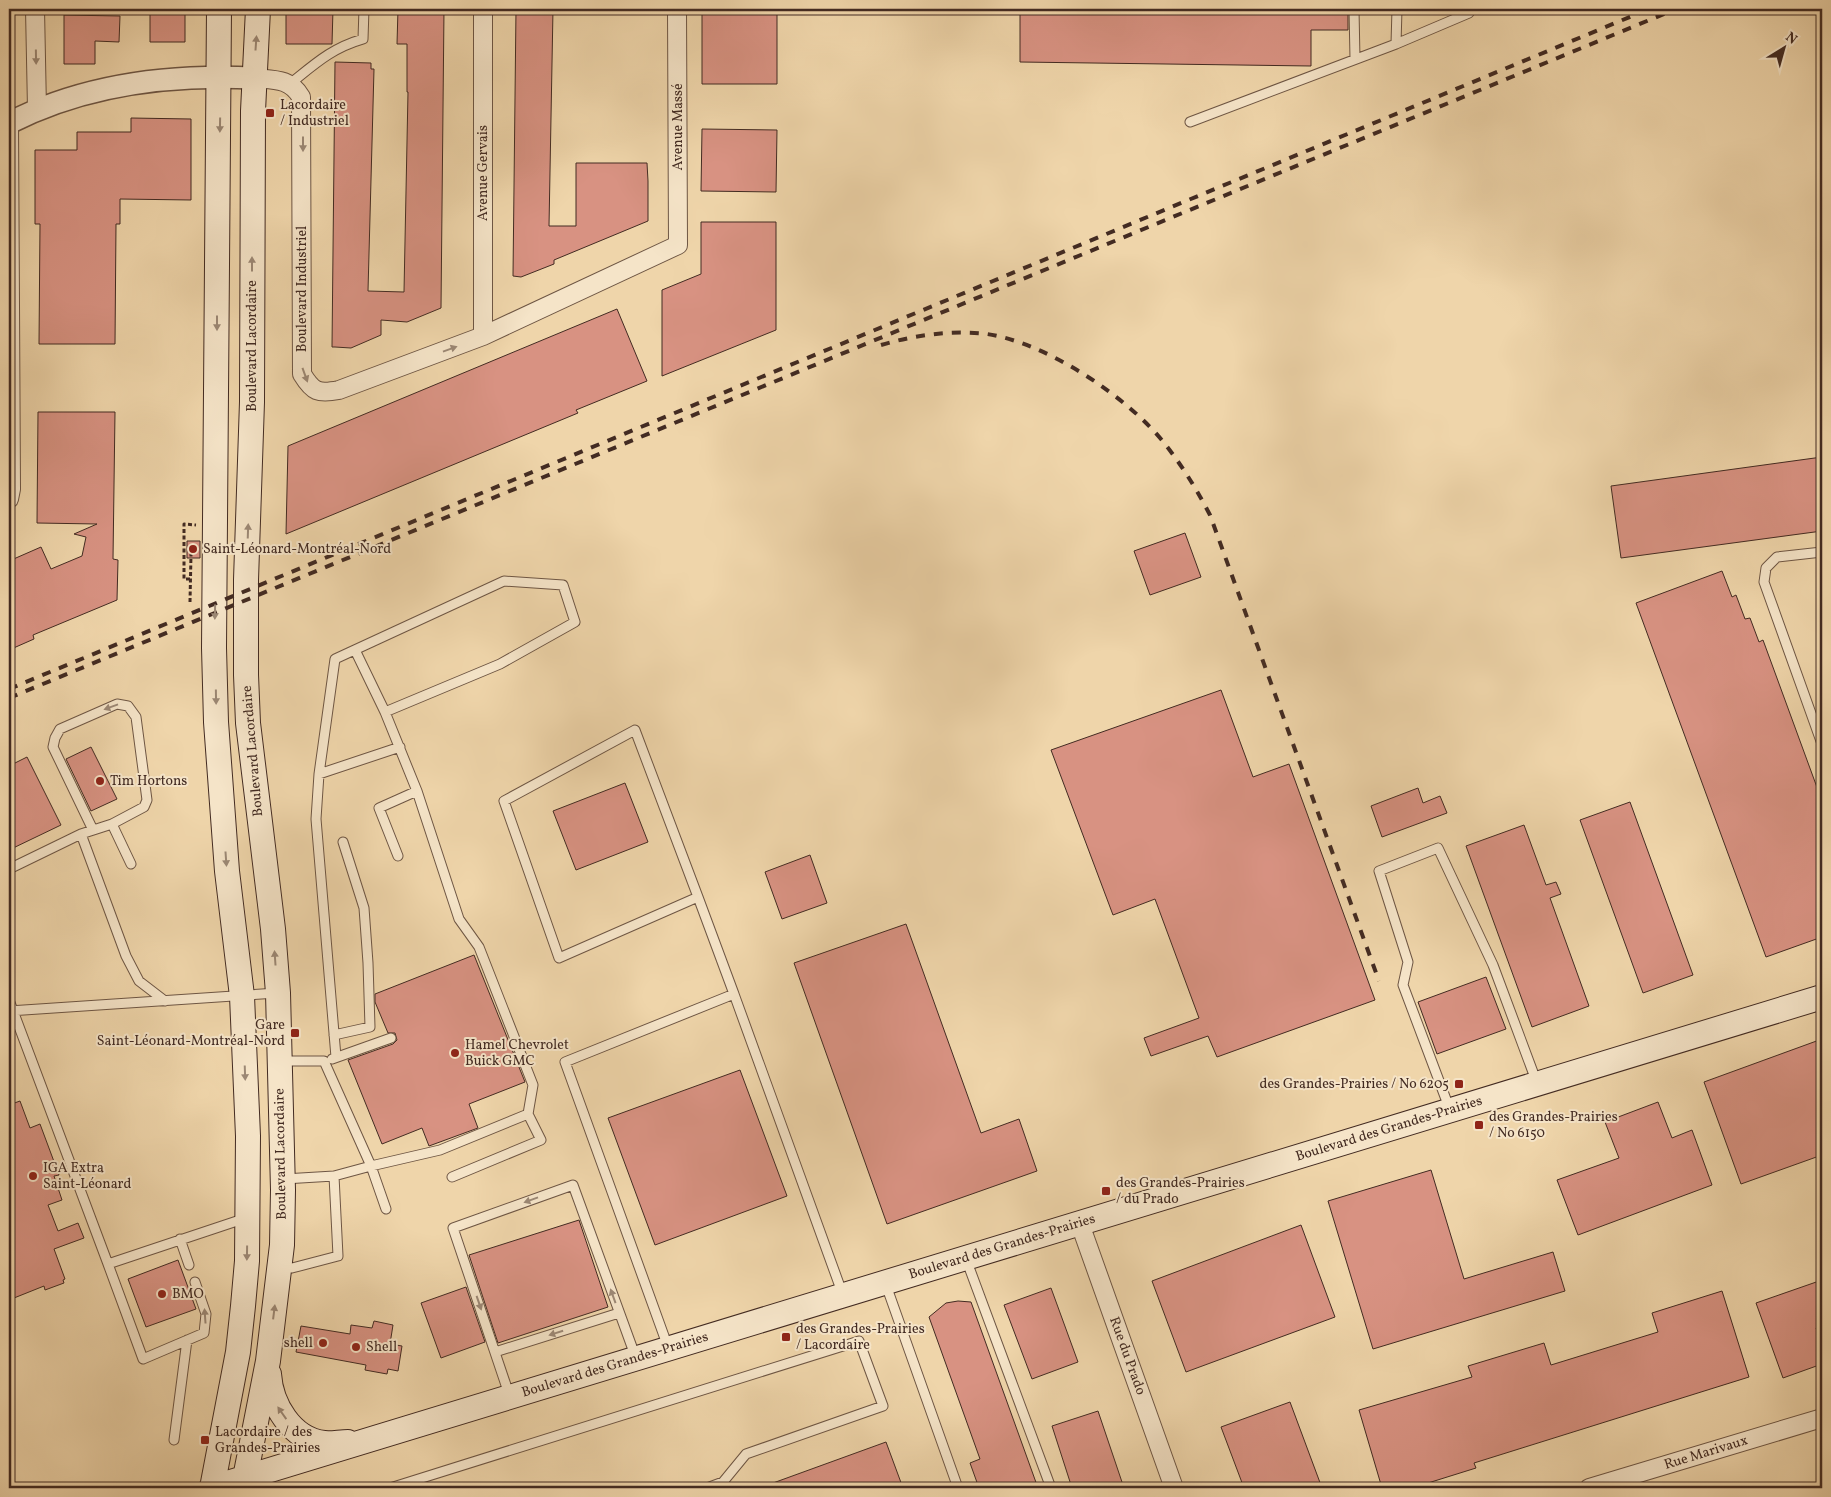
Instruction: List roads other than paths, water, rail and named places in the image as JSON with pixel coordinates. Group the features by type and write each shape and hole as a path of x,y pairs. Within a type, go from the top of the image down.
{"main road":[{"path":"211,1488 238,1352 246,1270 248,1136 242,996 227,871 216,713 215,563 219,9"},
{"name":"Boulevard Lacordaire","path":"244,1483 268,1361 279,1266 283,1179 278,993 273,929 248,723 246,675 246,580 252,402 254,78 258,9"},
{"name":"Boulevard des Grandes-Prairies","path":"211,1488 244,1483 636,1358 1822,997"},
{"path":"268,1361 274,1401 284,1417 297,1431 310,1439 324,1443 372,1441"}],"street":[{"path":"35,9 37,109"},
{"name":"Avenue Gervais","path":"482,336 483,9"},
{"name":"Avenue Massé","path":"677,9 678,244"},
{"path":"9,499 11,489 9,123 37,109 74,96 112,87 195,76 284,80 291,84"},
{"name":"Boulevard Industriel","path":"291,84 301,96 303,105 302,374 309,386 322,393 339,390 482,336 678,244"},
{"name":"Rue du Prado","path":"1080,1224 1174,1488"},
{"name":"Rue Marivaux","path":"1589,1488 1822,1418"}],"lane":[{"path":"291,84 327,54 342,45 364,39 364,9"},
{"path":"1354,9 1355,59"},
{"path":"1396,44 1397,9"},
{"path":"1190,122 1396,44 1469,13"},
{"path":"1822,552 1777,557 1766,568 1764,582 1822,744"},
{"path":"336,1057 316,819 318,774 335,660 504,581 563,585 575,622 500,664 385,712"},
{"path":"355,650 400,747 417,791 459,919 479,947 533,1085 528,1114 541,1140 452,1177"},
{"path":"9,870 81,834 112,824 144,807 147,800 136,718 128,706 117,704 60,729 53,747 93,830"},
{"path":"698,897 559,958 504,801 635,730 698,897 734,994 843,1295"},
{"path":"318,774 400,747"},
{"path":"398,856 379,808 417,791"},
{"path":"112,824 131,864"},
{"path":"81,834 126,956 139,981 165,1001"},
{"path":"334,1035 370,1027 364,908 343,842"},
{"path":"1450,1110 1403,985 1408,962 1378,871 1438,848 1493,965 1538,1083"},
{"path":"11,1011 278,993"},
{"path":"669,1348 566,1062 734,994"},
{"path":"9,1000 11,1011 144,1359 204,1334 206,1314 195,1282"},
{"path":"279,1061 324,1061 391,1038"},
{"path":"324,1061 371,1166 386,1209"},
{"path":"283,1179 334,1176 440,1150 528,1114"},
{"path":"279,1266 292,1268 338,1256 334,1176"},
{"path":"510,1398 453,1228 573,1185 636,1358"},
{"path":"108,1264 247,1218"},
{"path":"180,1239 189,1265"},
{"path":"966,1258 1051,1488"},
{"path":"886,1282 958,1488"},
{"path":"495,1352 619,1313"},
{"path":"174,1440 187,1340"},
{"path":"390,1488 859,1341 883,1406 746,1454 723,1482 707,1488"}],"railway":[{"path":"9,689 1649,9"},
{"path":"9,698 1676,9"},
{"path":"881,345 907,338 947,333 987,334 1010,339 1035,348 1085,375 1130,408 1165,444 1178,461 1210,515 1379,981"}],"place":[{"name":"Lacordaire / Industriel","path":"270,113"},
{"name":"Saint-Léonard-Montréal-Nord","path":"193,549"},
{"name":"Tim Hortons","path":"100,781"},
{"name":"Gare Saint-Léonard-Montréal-Nord","path":"295,1033"},
{"name":"Hamel Chevrolet Buick GMC","path":"455,1053"},
{"name":"des Grandes-Prairies / No 6205","path":"1459,1084"},
{"name":"des Grandes-Prairies / No 6150","path":"1479,1125"},
{"name":"IGA Extra Saint-Léonard","path":"33,1176"},
{"name":"des Grandes-Prairies / du Prado","path":"1106,1191"},
{"name":"BMO","path":"162,1294"},
{"name":"des Grandes-Prairies / Lacordaire","path":"786,1337"},
{"name":"shell","path":"323,1343"},
{"name":"Shell","path":"356,1347"},
{"name":"Lacordaire / des Grandes-Prairies","path":"205,1440"}]}
